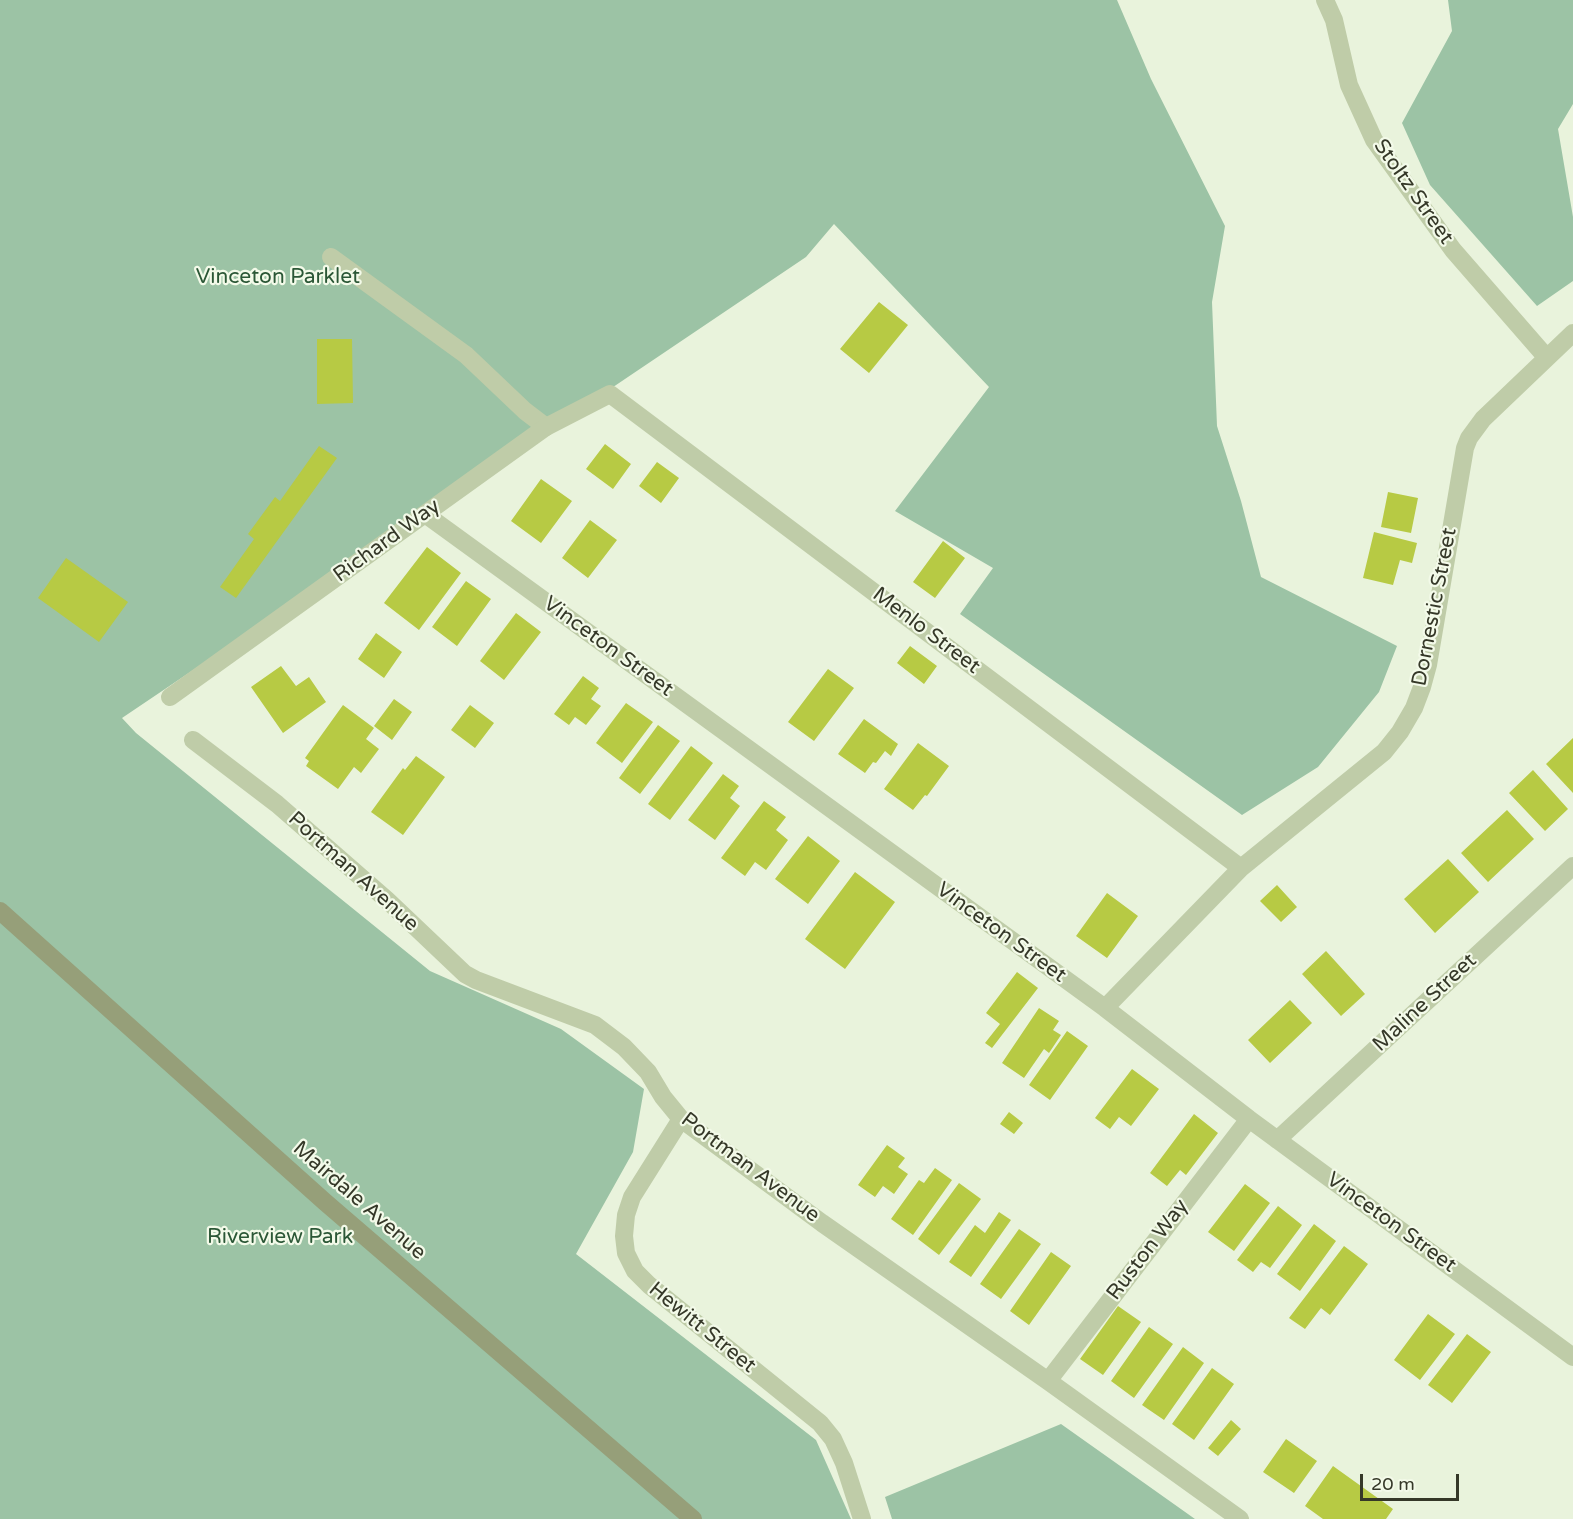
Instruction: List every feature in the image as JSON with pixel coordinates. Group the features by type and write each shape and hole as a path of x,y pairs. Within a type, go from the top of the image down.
{"street":[{"name":"Stoltz Street","path":"1325,0 1334,20 1349,85 1374,140 1453,250 1547,358"},
{"path":"331,257 466,355 525,411 546,427"},
{"name":"Dornestic Street","path":"1105,1008 1241,868 1384,752 1400,732 1414,708 1428,665 1465,448 1469,438 1483,419 1573,333"},
{"name":"Richard Way","path":"170,697 546,427 610,394"},
{"name":"Menlo Street","path":"610,394 1241,868"},
{"name":"Vinceton Street","path":"425,514 1105,1008 1277,1140 1573,1357"},
{"name":"Portman Avenue","path":"193,740 277,804 387,900 465,974 595,1025 624,1047 648,1072 663,1097 681,1119 822,1223 1240,1519"},
{"name":"Maline Street","path":"1277,1140 1573,866"},
{"name":"Mairdale Avenue","path":"0,911 325,1202 693,1519"},
{"name":"Hewitt Street","path":"681,1119 632,1197 626,1215 624,1236 626,1253 635,1270 649,1285 820,1423 833,1439 844,1463 862,1519"},
{"name":"Ruston Way","path":"1048,1381 1249,1119"}],"green space":[{"path":"0,0 1117,0 1151,79 1225,226 1212,302 1217,426 1241,501 1261,577 1397,646 1379,692 1318,767 1242,815 960,614 993,568 895,511 989,387 834,224 806,257 122,718 136,733 430,971 561,1029 644,1089 633,1152 576,1254 816,1440 851,1519 0,1519"},
{"path":"1448,0 1573,0 1573,104 1558,129 1573,217 1573,281 1537,306 1430,185 1402,123 1452,31"},
{"path":"1061,1424 1195,1519 892,1519 885,1497"}],"building":[{"path":"879,302 908,325 869,373 840,349"},
{"path":"317,339 352,339 353,403 317,404"},
{"path":"605,444 631,464 613,489 586,469"},
{"path":"319,446 337,458 236,598 220,587 254,539 248,534 275,497 280,501"},
{"path":"657,462 679,478 661,503 639,486"},
{"path":"541,479 572,501 541,543 511,521"},
{"path":"1388,492 1418,498 1411,533 1381,527"},
{"path":"590,520 617,540 588,578 562,558"},
{"path":"1374,532 1417,543 1412,563 1400,560 1393,585 1363,578"},
{"path":"943,541 965,558 935,598 913,582"},
{"path":"427,547 461,573 419,630 384,603"},
{"path":"66,558 128,602 99,642 38,598"},
{"path":"466,581 491,599 457,646 432,627"},
{"path":"516,613 541,632 504,680 480,661"},
{"path":"376,633 402,652 384,678 358,659"},
{"path":"910,646 937,666 924,684 897,663"},
{"path":"281,666 296,686 309,677 326,702 283,733 251,687"},
{"path":"828,669 854,688 814,741 788,722"},
{"path":"583,676 599,688 591,699 601,706 586,725 575,717 569,725 554,714"},
{"path":"394,699 412,712 392,740 374,726"},
{"path":"626,703 653,722 622,763 596,743"},
{"path":"343,705 374,728 366,739 379,749 361,773 354,767 338,789 306,766 309,761 305,758"},
{"path":"470,705 494,723 475,748 451,730"},
{"path":"864,719 898,744 891,756 885,751 865,773 838,754"},
{"path":"658,725 680,741 640,794 619,778"},
{"path":"1573,738 1573,793 1546,764"},
{"path":"918,743 949,766 927,796 925,795 913,810 884,789"},
{"path":"691,746 713,763 670,820 648,804"},
{"path":"416,756 445,777 403,835 371,812 403,768 405,770"},
{"path":"1533,770 1568,809 1545,831 1509,793"},
{"path":"723,774 739,786 730,798 740,806 715,840 688,820"},
{"path":"764,801 786,817 776,830 788,840 766,870 755,862 745,876 721,858"},
{"path":"1507,810 1534,839 1488,882 1461,853"},
{"path":"808,836 840,861 808,904 775,879"},
{"path":"1448,859 1479,892 1435,933 1404,899"},
{"path":"855,872 895,902 845,969 805,939"},
{"path":"1277,885 1297,907 1281,922 1260,901"},
{"path":"1107,893 1138,916 1107,958 1076,936"},
{"path":"1326,951 1365,994 1341,1016 1302,974"},
{"path":"1017,972 1038,988 992,1048 985,1043 1000,1024 986,1013"},
{"path":"1290,1000 1312,1023 1270,1063 1248,1040"},
{"path":"1039,1008 1059,1021 1053,1030 1061,1035 1049,1053 1044,1049 1024,1078 1002,1063"},
{"path":"1067,1031 1088,1046 1050,1100 1029,1085"},
{"path":"1132,1069 1159,1089 1131,1126 1119,1117 1110,1129 1095,1118"},
{"path":"1009,1112 1023,1123 1014,1134 1000,1124"},
{"path":"1194,1114 1218,1133 1186,1175 1180,1170 1167,1186 1150,1173"},
{"path":"887,1145 905,1158 898,1167 908,1174 894,1194 883,1186 875,1197 858,1185"},
{"path":"935,1168 952,1180 913,1235 891,1219 919,1180 924,1183"},
{"path":"959,1183 981,1199 939,1255 918,1239"},
{"path":"1245,1184 1270,1203 1234,1251 1208,1232"},
{"path":"1278,1206 1302,1225 1270,1268 1261,1262 1253,1272 1237,1260"},
{"path":"999,1212 1011,1220 971,1277 949,1262 975,1225 985,1233"},
{"path":"1314,1224 1336,1241 1300,1291 1277,1274"},
{"path":"1019,1229 1041,1244 1001,1299 980,1284"},
{"path":"1344,1246 1368,1264 1330,1315 1321,1308 1305,1329 1289,1318"},
{"path":"1051,1252 1071,1266 1029,1325 1010,1311"},
{"path":"1118,1306 1141,1322 1103,1375 1080,1359"},
{"path":"1428,1314 1455,1334 1420,1380 1394,1360"},
{"path":"1149,1327 1173,1344 1134,1398 1111,1381"},
{"path":"1467,1334 1491,1352 1452,1403 1428,1385"},
{"path":"1183,1347 1204,1363 1164,1420 1142,1405"},
{"path":"1212,1368 1234,1384 1194,1440 1172,1424"},
{"path":"1231,1420 1241,1429 1218,1456 1208,1448"},
{"path":"1286,1439 1317,1461 1294,1493 1263,1472"},
{"path":"1333,1466 1393,1509 1386,1519 1323,1519 1305,1506"}],"park label":[{"name":"Vinceton Parklet","path":"278,277"},
{"name":"Riverview Park","path":"280,1237"}]}
